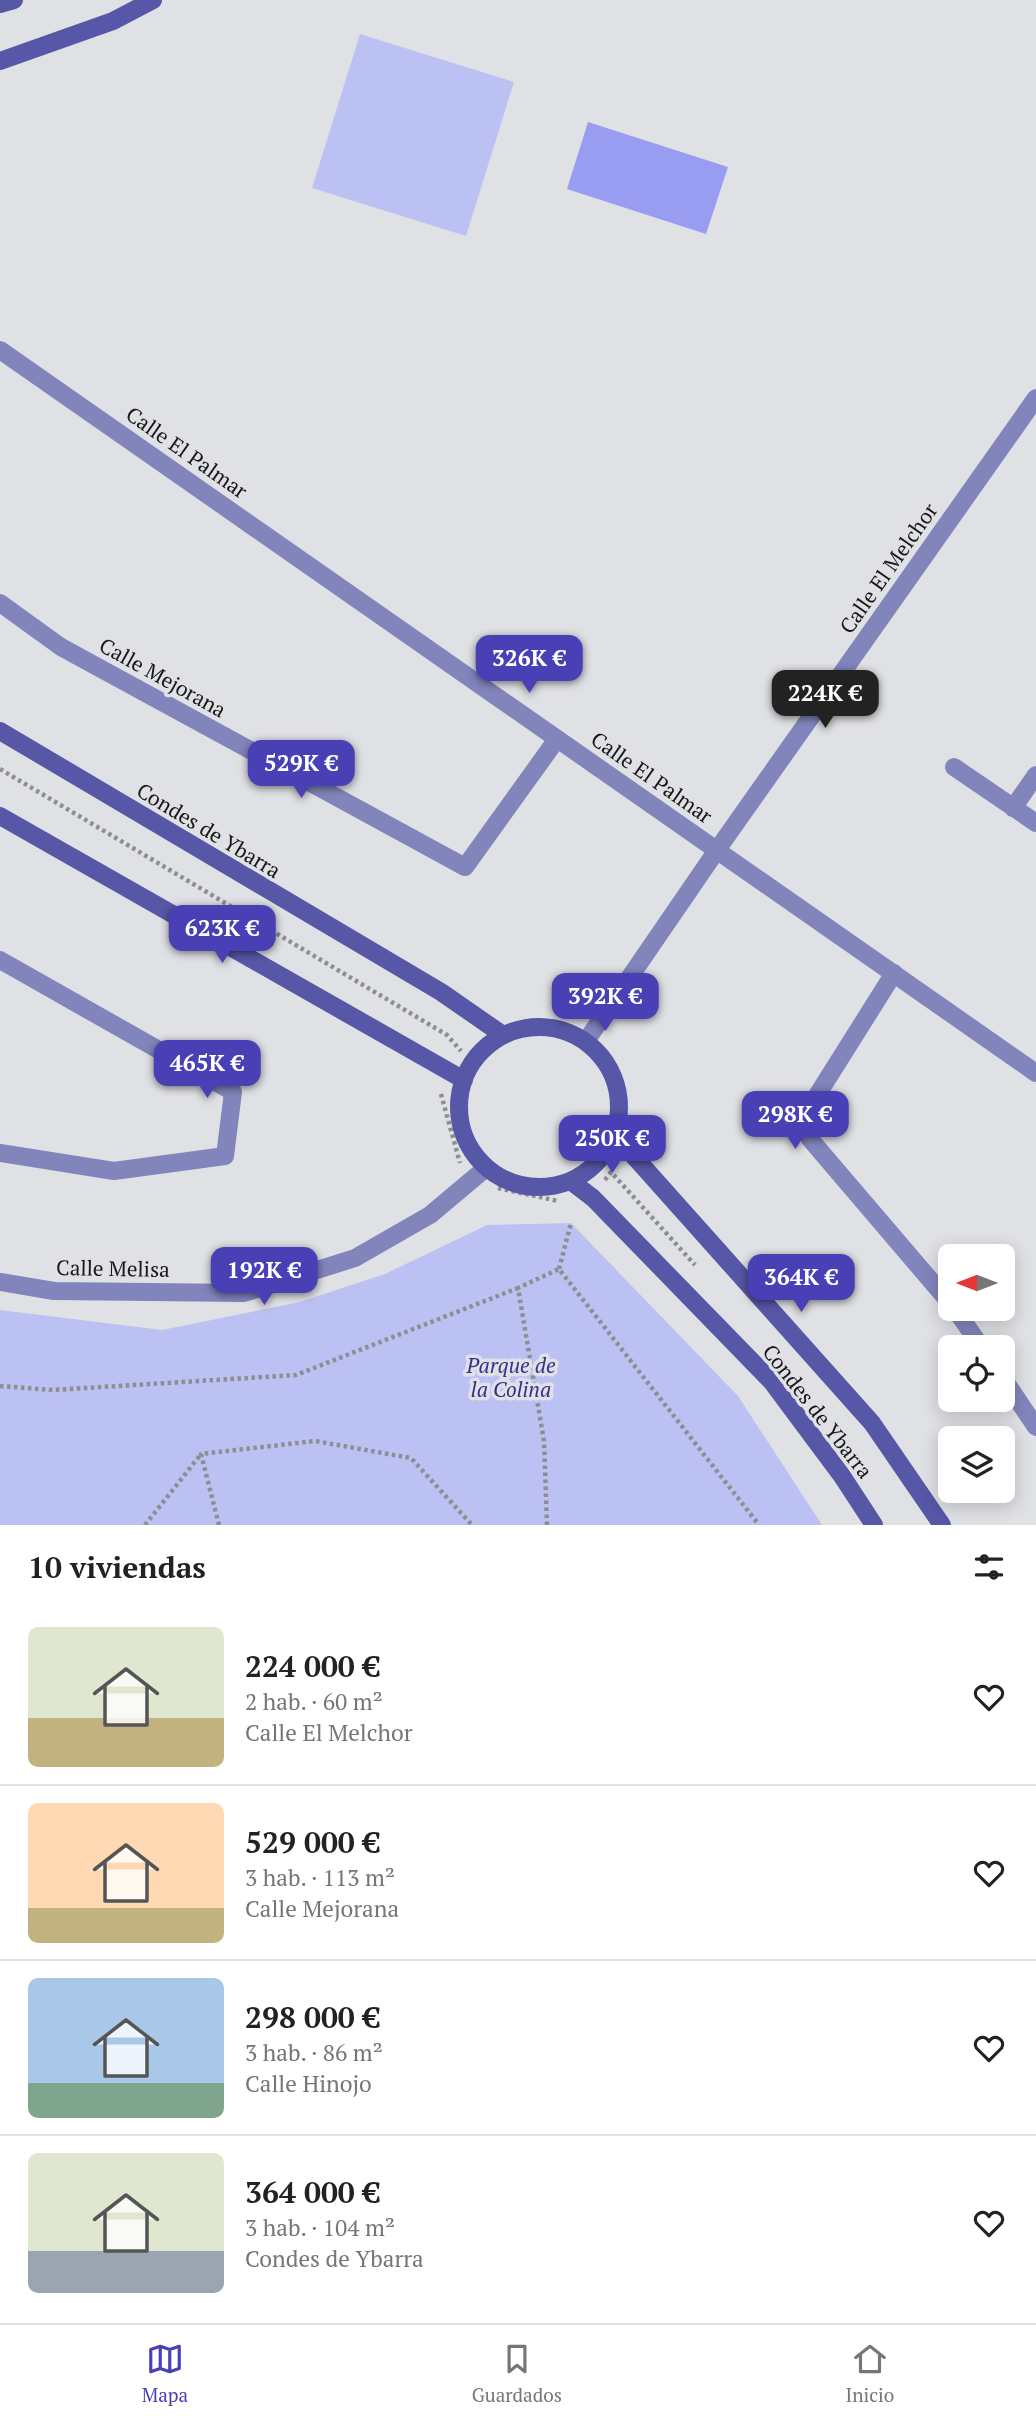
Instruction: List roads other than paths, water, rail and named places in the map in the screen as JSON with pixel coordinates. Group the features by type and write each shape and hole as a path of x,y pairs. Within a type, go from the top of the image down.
{"main road":[{"path":"0,4 14,0"},
{"path":"0,61 113,21 153,0"},
{"name":"Condes de Ybarra","path":"0,731 440,992 503,1035"},
{"path":"0,816 464,1080"},
{"path":"545,1026 566,1031 586,1041 604,1059 617,1083 620,1110 615,1135 605,1155 590,1170 572,1182 555,1187 518,1185 486,1168 471,1150 462,1128 459,1104 464,1080 472,1062 486,1046 503,1035 524,1028 545,1026"},
{"name":"Condes de Ybarra","path":"615,1135 872,1423 942,1525"},
{"name":"Condes de Ybarra","path":"572,1182 593,1198 772,1382 842,1476 874,1525"}],"street":[{"name":"Calle El Palmar","path":"0,350 1036,1073"},
{"name":"Calle El Melchor","path":"586,1041 717,850 1036,398"},
{"name":"Calle Mejorana","path":"0,603 61,647 465,867 558,739"},
{"path":"954,766 1036,824"},
{"path":"1013,808 1036,775"},
{"path":"0,960 233,1092 225,1156 114,1171 0,1153"},
{"path":"894,973 811,1105 806,1117 806,1130 810,1139 938,1289"},
{"name":"Calle Melisa","path":"0,1282 54,1291 244,1293 355,1258 430,1215 486,1168"},
{"path":"1015,1396 1036,1427"}],"water":[{"path":"588,122 728,167 706,234 567,189"}],"park label":[{"name":"Parque de la Colina","path":"511,1377"}]}
